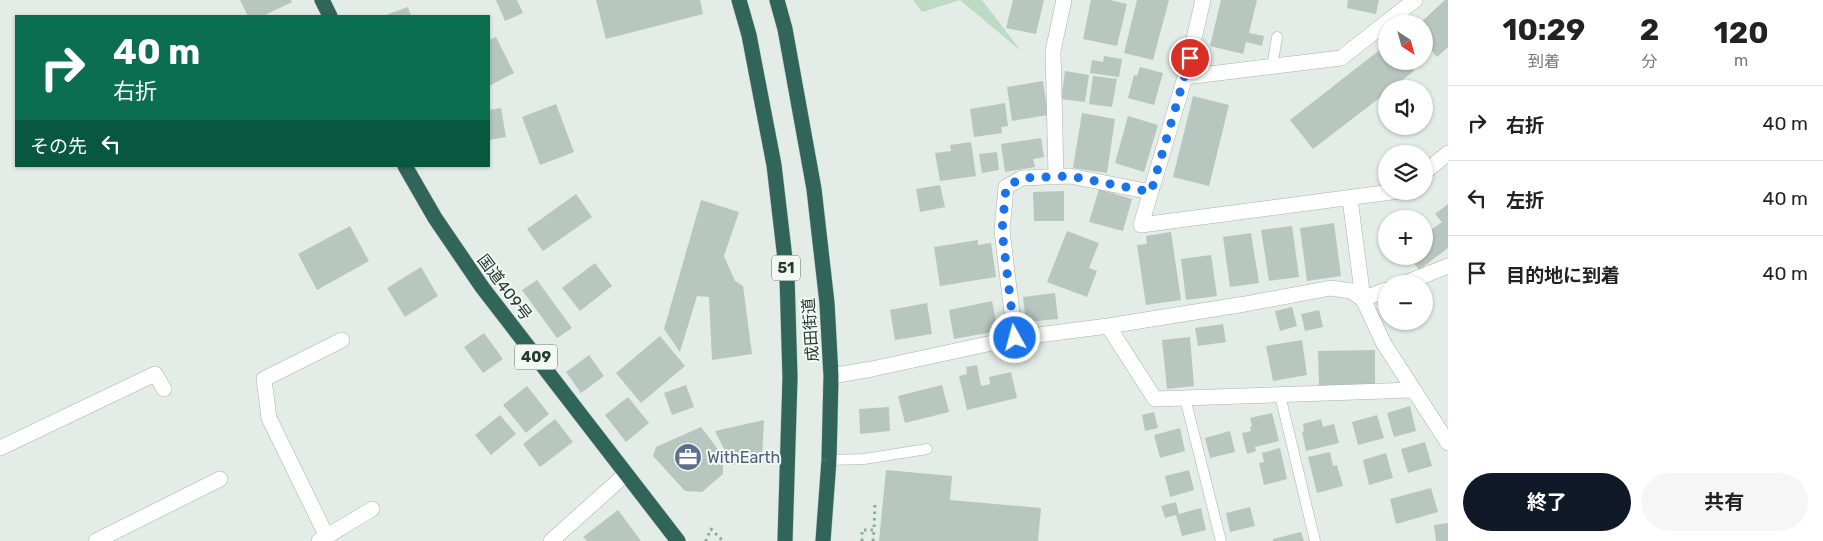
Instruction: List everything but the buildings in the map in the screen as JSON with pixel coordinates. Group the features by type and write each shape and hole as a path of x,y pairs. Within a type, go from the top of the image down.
{"highway":[{"path":"322,0 330,15"},
{"name":"成田街道","path":"739,0 749,35 774,165 787,276 790,378 785,541"},
{"name":"成田街道","path":"777,0 785,30 814,189 827,303 831,376 829,460 824,541"},
{"name":"国道409号","path":"406,167 434,218 482,287 678,541"}],"street":[{"path":"1056,176 1053,51 1064,0"},
{"path":"1203,0 1185,77 1141,225 1378,194"},
{"path":"1185,77 1341,58 1406,3"},
{"path":"1433,166 1448,153"},
{"path":"1015,338 1002,231 1006,187 1022,178 1070,176 1151,192"},
{"path":"1350,199 1363,299 1384,344 1448,443"},
{"path":"1425,275 1448,266"},
{"path":"831,376 872,370 1015,338 1108,326 1331,288 1351,291 1363,299"},
{"path":"1363,299 1378,293"},
{"path":"1108,326 1156,399 1413,390"},
{"path":"342,340 264,379 269,418 323,539 372,509"},
{"path":"0,448 155,374 164,388"},
{"path":"551,541 626,474"},
{"path":"96,541 220,479"}],"lane":[{"path":"1272,66 1277,36"},
{"path":"1280,395 1315,541"},
{"path":"1185,398 1221,541"},
{"path":"829,460 864,458 927,450"}],"path":[{"path":"873,541 875,501"},
{"path":"707,541 711,530 723,541"},
{"path":"862,541 862,530 874,530"}],"green space":[{"path":"913,0 960,0 922,12"},
{"path":"960,0 982,0 1021,51"}],"place":[{"name":"WithEarth","path":"688,457"}],"route":[{"path":"1015,338 1002,231 1006,187 1022,178 1070,176 1151,192 1190,58"}]}
